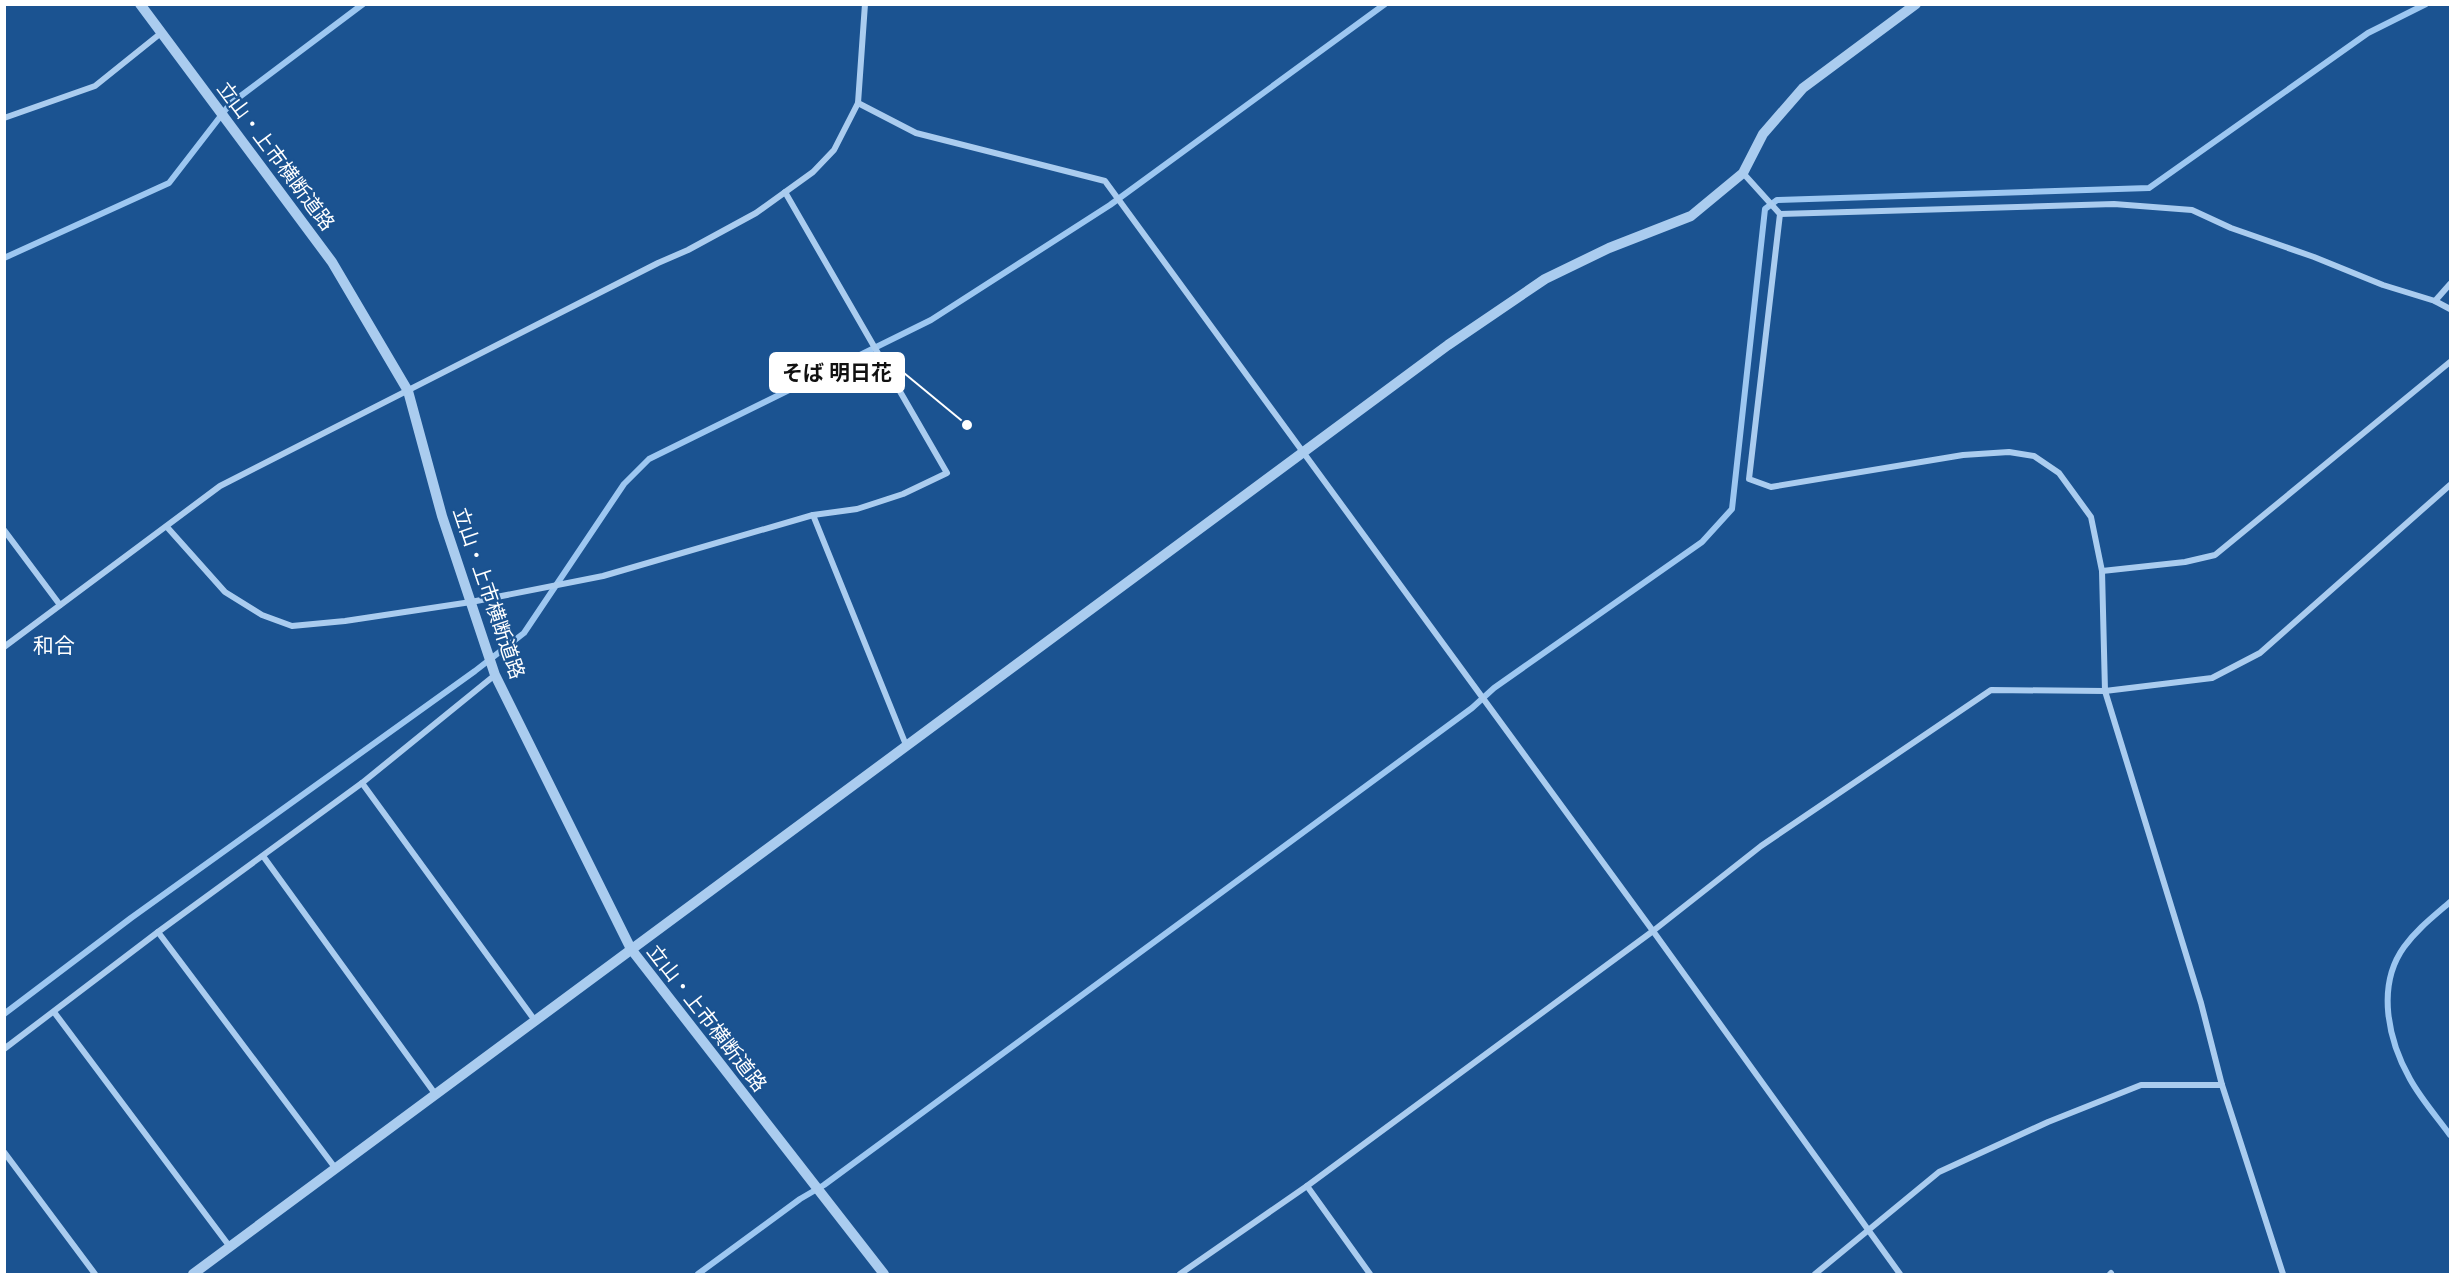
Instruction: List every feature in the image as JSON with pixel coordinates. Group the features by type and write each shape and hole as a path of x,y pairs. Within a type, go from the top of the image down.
{"street":[{"name":"立山・上市横断道路","path":"140,4 332,262 408,392 442,516 495,673 632,949 884,1275"},
{"path":"4,647 220,486 707,239 756,213 813,172 834,150 858,103 865,4"},
{"path":"193,1275 1448,345 1545,279 1609,248 1691,216 1743,173 1763,134 1803,88 1916,4"},
{"path":"4,118 95,86 161,33"},
{"path":"858,103 916,134 1105,181 1653,931 1900,1275"},
{"path":"1743,173 1780,214 1749,479 1771,487 1963,455 2009,452 2034,456 2059,473 2091,517 2102,571 2105,691 2201,1003 2222,1085 2283,1275"},
{"path":"168,527 225,592 262,615 292,626 345,621 471,602 603,576 813,515 866,506 903,494 947,473 785,192"},
{"path":"1780,214 2114,204 2192,210 2231,228 2314,257 2383,285 2435,301 2451,309"},
{"path":"2435,301 2451,284"},
{"path":"2102,571 2185,562 2214,555 2451,362"},
{"path":"1180,1275 1306,1186 1653,931 1761,846 1990,690 2105,691 2212,678 2260,653 2451,485"},
{"path":"813,515 906,746"},
{"path":"4,530 60,606"},
{"path":"4,1049 158,932 362,783 495,673"},
{"path":"362,783 536,1022"},
{"path":"263,856 437,1095"},
{"path":"158,932 336,1169"},
{"path":"54,1012 230,1247"},
{"path":"1815,1275 1940,1172 2048,1122 2141,1085 2222,1085"},
{"path":"4,1152 95,1275"},
{"path":"1306,1186 1370,1275"}],"waterway":[{"path":"4,258 169,183 230,104 363,4"},
{"path":"4,1014 131,918 475,671 524,633 624,484 649,459 931,320 1110,205 1385,4"},
{"path":"698,1274 800,1199 824,1185 1472,708 1494,688 1702,542 1732,509 1765,209 1777,200 2149,188 2368,33 2426,4"},
{"path":"2450,902 2404,947 2395,962 2388,996 2391,1030 2402,1064 2419,1094 2450,1135"}],"place":[{"name":"そば 明日花","path":"967,425"}],"district":[{"name":"和合","path":"54,646"}]}
